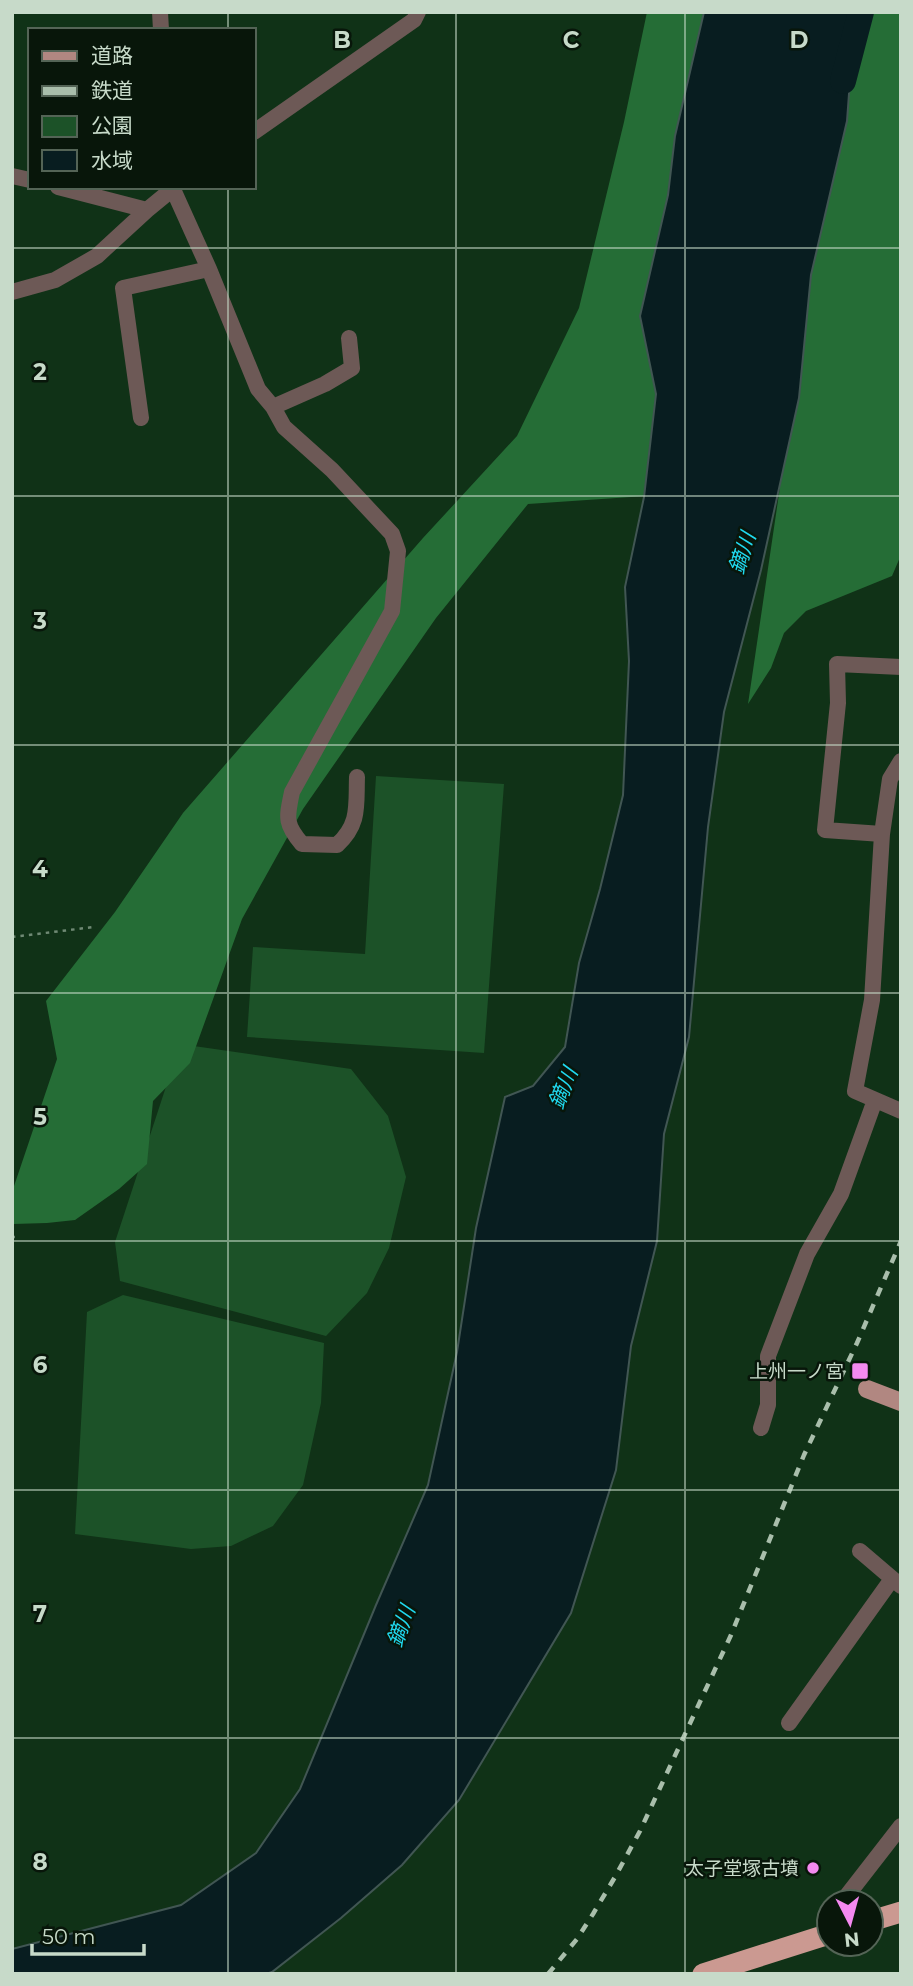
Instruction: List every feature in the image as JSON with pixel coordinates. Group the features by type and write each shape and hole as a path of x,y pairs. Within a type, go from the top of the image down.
{"highway":[{"path":"703,1974 731,1969 815,1935"}],"main road":[{"path":"867,1390 901,1402"}],"street":[{"path":"256,131 414,20 418,12"},
{"path":"66,189 147,210"},
{"path":"12,292 55,279 97,256 172,189"},
{"path":"173,189 258,389 273,407 284,427 332,470 392,534 398,551 392,611 292,792 287,818 291,831 302,844 337,845 348,835 356,816 356,777"},
{"path":"141,418 123,288 209,269"},
{"path":"273,407 325,384 352,368 349,338"},
{"path":"882,834 825,830 838,703 837,664 901,667"},
{"path":"901,761 890,779 882,834 872,1000 855,1091 901,1111"},
{"path":"761,1428 768,1405 768,1356 807,1254 841,1194 875,1100"},
{"path":"789,1723 897,1583 860,1551"},
{"path":"853,1888 901,1826"}],"path":[{"path":"12,937 94,927"}],"green space":[{"path":"647,12 901,12 901,555 892,576 806,611 784,633 771,668 748,704 780,487 528,504 436,618 303,809 242,919 190,1063 153,1101 147,1164 119,1189 75,1220 13,1224 12,1192 57,1059 46,1001 115,912 183,813 423,538 517,436 579,308 624,122"},
{"path":"376,776 504,784 484,1053 247,1037 253,947 365,954"},
{"path":"180,1044 351,1069 388,1116 406,1177 389,1248 367,1293 326,1336 120,1281 115,1242"},
{"path":"123,1295 324,1343 321,1403 303,1485 273,1526 231,1546 191,1549 75,1534 87,1312"}],"water":[{"path":"704,12 855,12 847,121 811,275 799,398 761,570 724,712 708,827 689,1037 664,1134 657,1241 631,1346 616,1470 571,1613 459,1800 402,1865 341,1918 272,1972 12,1974 12,1949 181,1905 256,1853 300,1789 428,1485 457,1352 476,1228 505,1097 533,1086 565,1047 579,963 623,795 629,661 625,587 644,497 656,394 640,316 668,195 675,136"}],"waterway":[{"name":"鏑川","path":"843,81 861,12"}],"railway":[{"path":"548,1974 577,1939 640,1831 731,1635 804,1455 901,1241"}],"place":[{"name":"上州一ノ宮","path":"860,1371"},
{"name":"太子堂塚古墳","path":"813,1868"}]}
